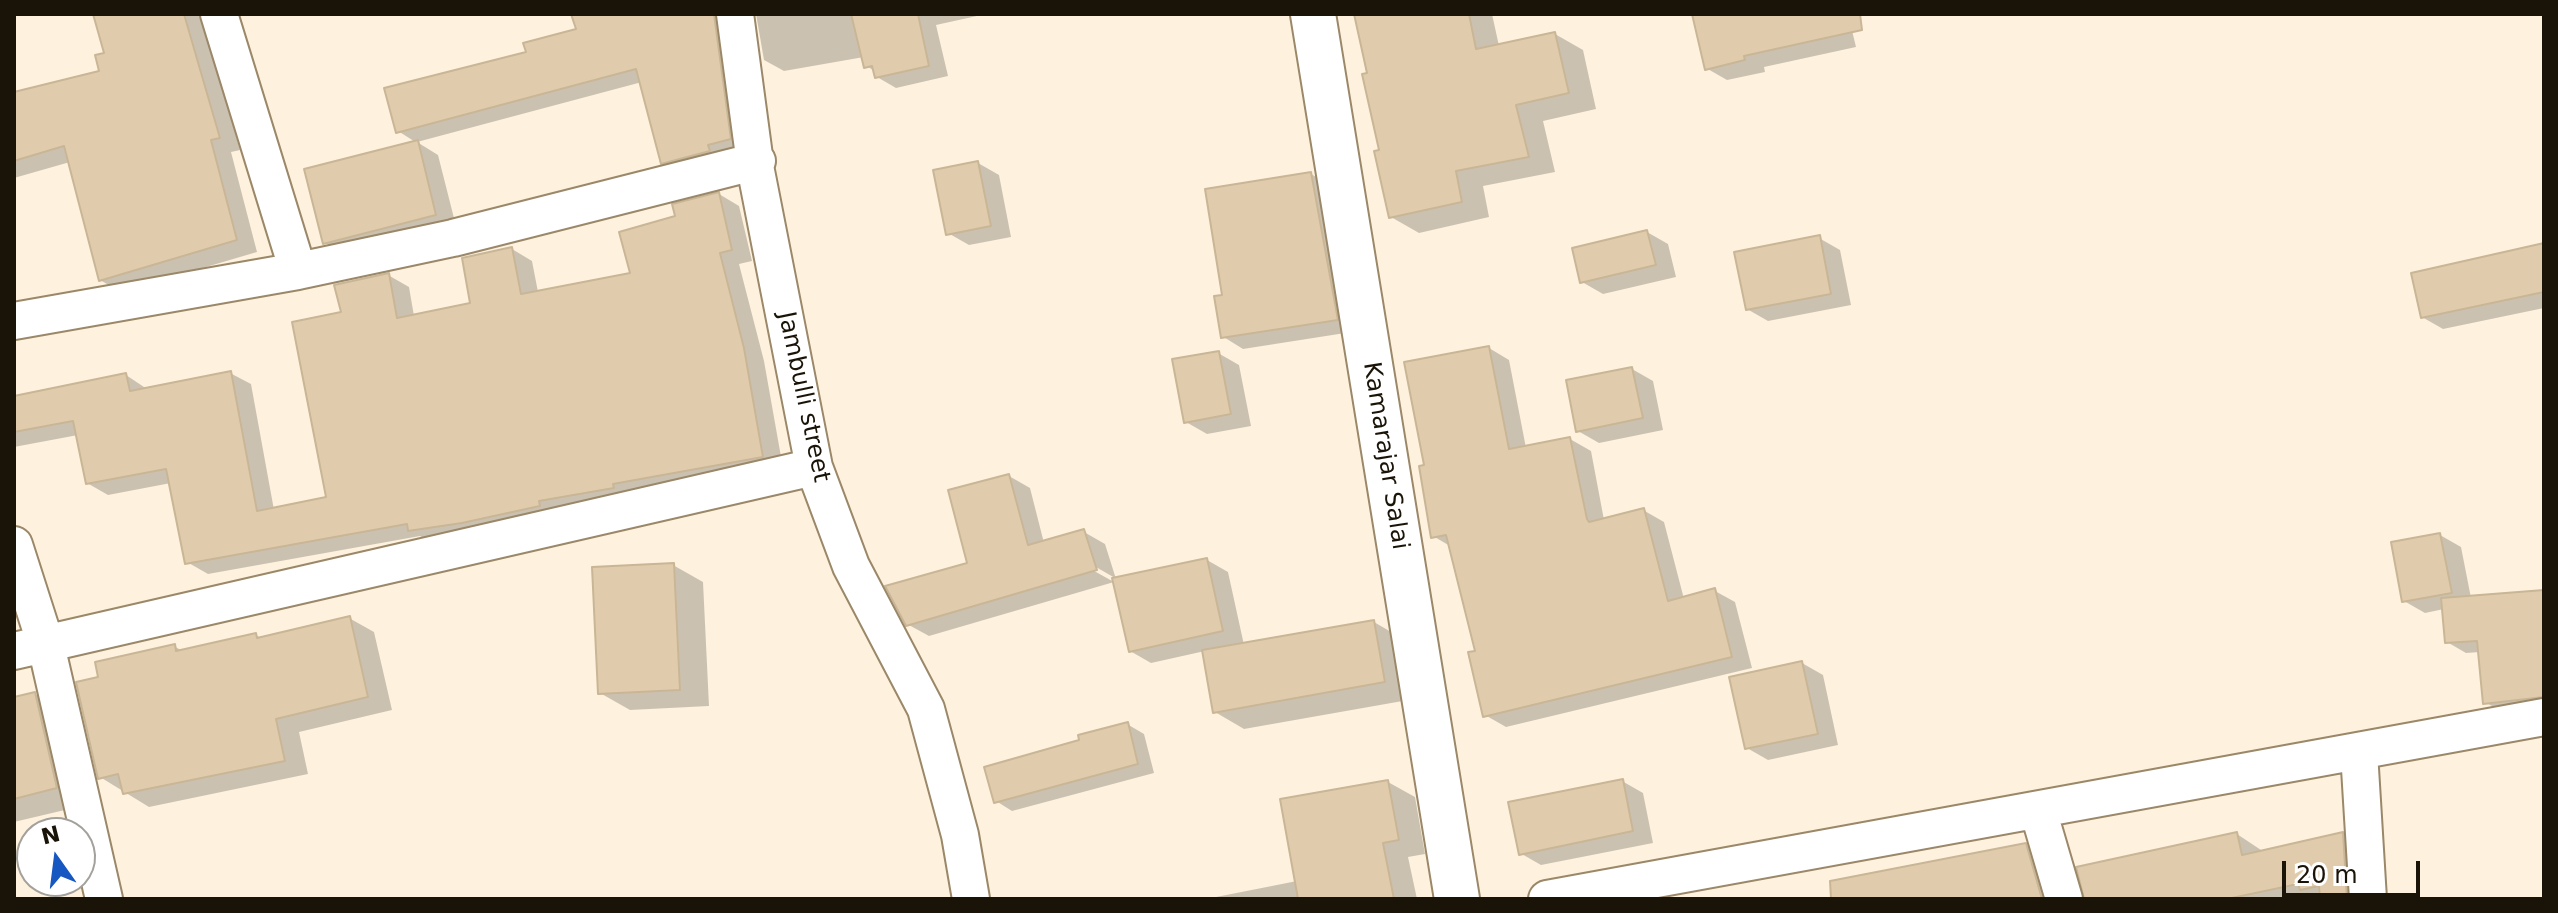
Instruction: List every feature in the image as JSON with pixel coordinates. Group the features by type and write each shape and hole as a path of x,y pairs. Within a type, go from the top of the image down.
{"street":[{"path":"219,14 298,271"},
{"name":"Jambulli street","path":"735,14 756,171 814,467 851,566 926,709 960,835 971,899"},
{"name":"Kamarajar Salai","path":"1313,14 1457,899"},
{"path":"14,321 298,271 453,238 757,161"},
{"path":"30,648 814,467"},
{"path":"14,545 30,648 104,899"},
{"path":"1547,899 2544,717"},
{"path":"2359,752 2368,899"},
{"path":"2038,810 2064,899"}],"building":[{"path":"93,14 184,14 220,138 211,140 237,240 99,281 64,146 14,161 14,92 99,71 95,55 104,53"},
{"path":"571,14 714,14 731,139 708,145 710,151 661,164 636,69 396,133 384,88 526,52 523,43 576,29"},
{"path":"851,14 918,14 929,66 875,78 872,66 864,68"},
{"path":"1354,14 1469,14 1476,49 1555,32 1569,93 1516,105 1529,157 1456,171 1462,202 1389,218 1374,151 1379,150 1362,74 1367,73"},
{"path":"1692,14 1860,14 1862,30 1744,56 1745,60 1705,70"},
{"path":"418,140 436,215 323,244 304,169"},
{"path":"978,161 991,226 946,235 933,170"},
{"path":"1311,172 1338,320 1221,338 1214,296 1222,295 1205,189"},
{"path":"719,192 732,250 720,253 744,348 763,457 613,484 614,488 539,501 540,506 462,523 408,531 407,524 185,564 166,469 86,484 73,421 14,432 14,396 126,373 130,391 231,371 257,511 326,497 292,322 341,312 334,285 389,273 397,318 470,303 462,258 512,247 521,294 630,273 619,232 675,216 672,204"},
{"path":"1647,230 1656,265 1580,283 1572,248"},
{"path":"1820,235 1831,294 1746,310 1734,252"},
{"path":"2544,243 2544,292 2421,318 2411,273"},
{"path":"1489,346 1509,449 1570,437 1589,522 1644,508 1668,601 1715,588 1732,657 1483,717 1468,652 1475,651 1446,535 1431,538 1419,466 1424,465 1404,362"},
{"path":"1219,351 1231,414 1184,423 1172,359"},
{"path":"1632,367 1643,418 1576,432 1566,380"},
{"path":"1009,474 1028,545 1084,529 1097,570 906,626 885,586 967,563 948,490"},
{"path":"2440,533 2452,593 2402,602 2391,542"},
{"path":"1207,558 1223,631 1129,652 1112,578"},
{"path":"674,563 680,690 598,694 592,567"},
{"path":"2544,590 2544,697 2483,704 2477,641 2445,643 2441,598"},
{"path":"350,616 368,697 276,719 285,761 123,794 118,774 98,779 76,682 98,677 95,662 175,644 176,651 256,633 257,638"},
{"path":"1374,620 1385,682 1213,713 1202,650"},
{"path":"1802,661 1818,734 1745,749 1729,677"},
{"path":"35,692 57,788 14,799 14,697"},
{"path":"1128,722 1138,764 994,803 984,767 1079,740 1078,735"},
{"path":"1623,779 1633,831 1519,855 1508,802"},
{"path":"1388,780 1399,840 1383,843 1394,899 1298,899 1280,799"},
{"path":"2237,832 2242,855 2343,832 2347,899 2320,899 2319,886 2300,890 2298,884 2227,899 2084,899 2076,867"},
{"path":"2026,843 2042,899 1831,899 1830,881"}]}
